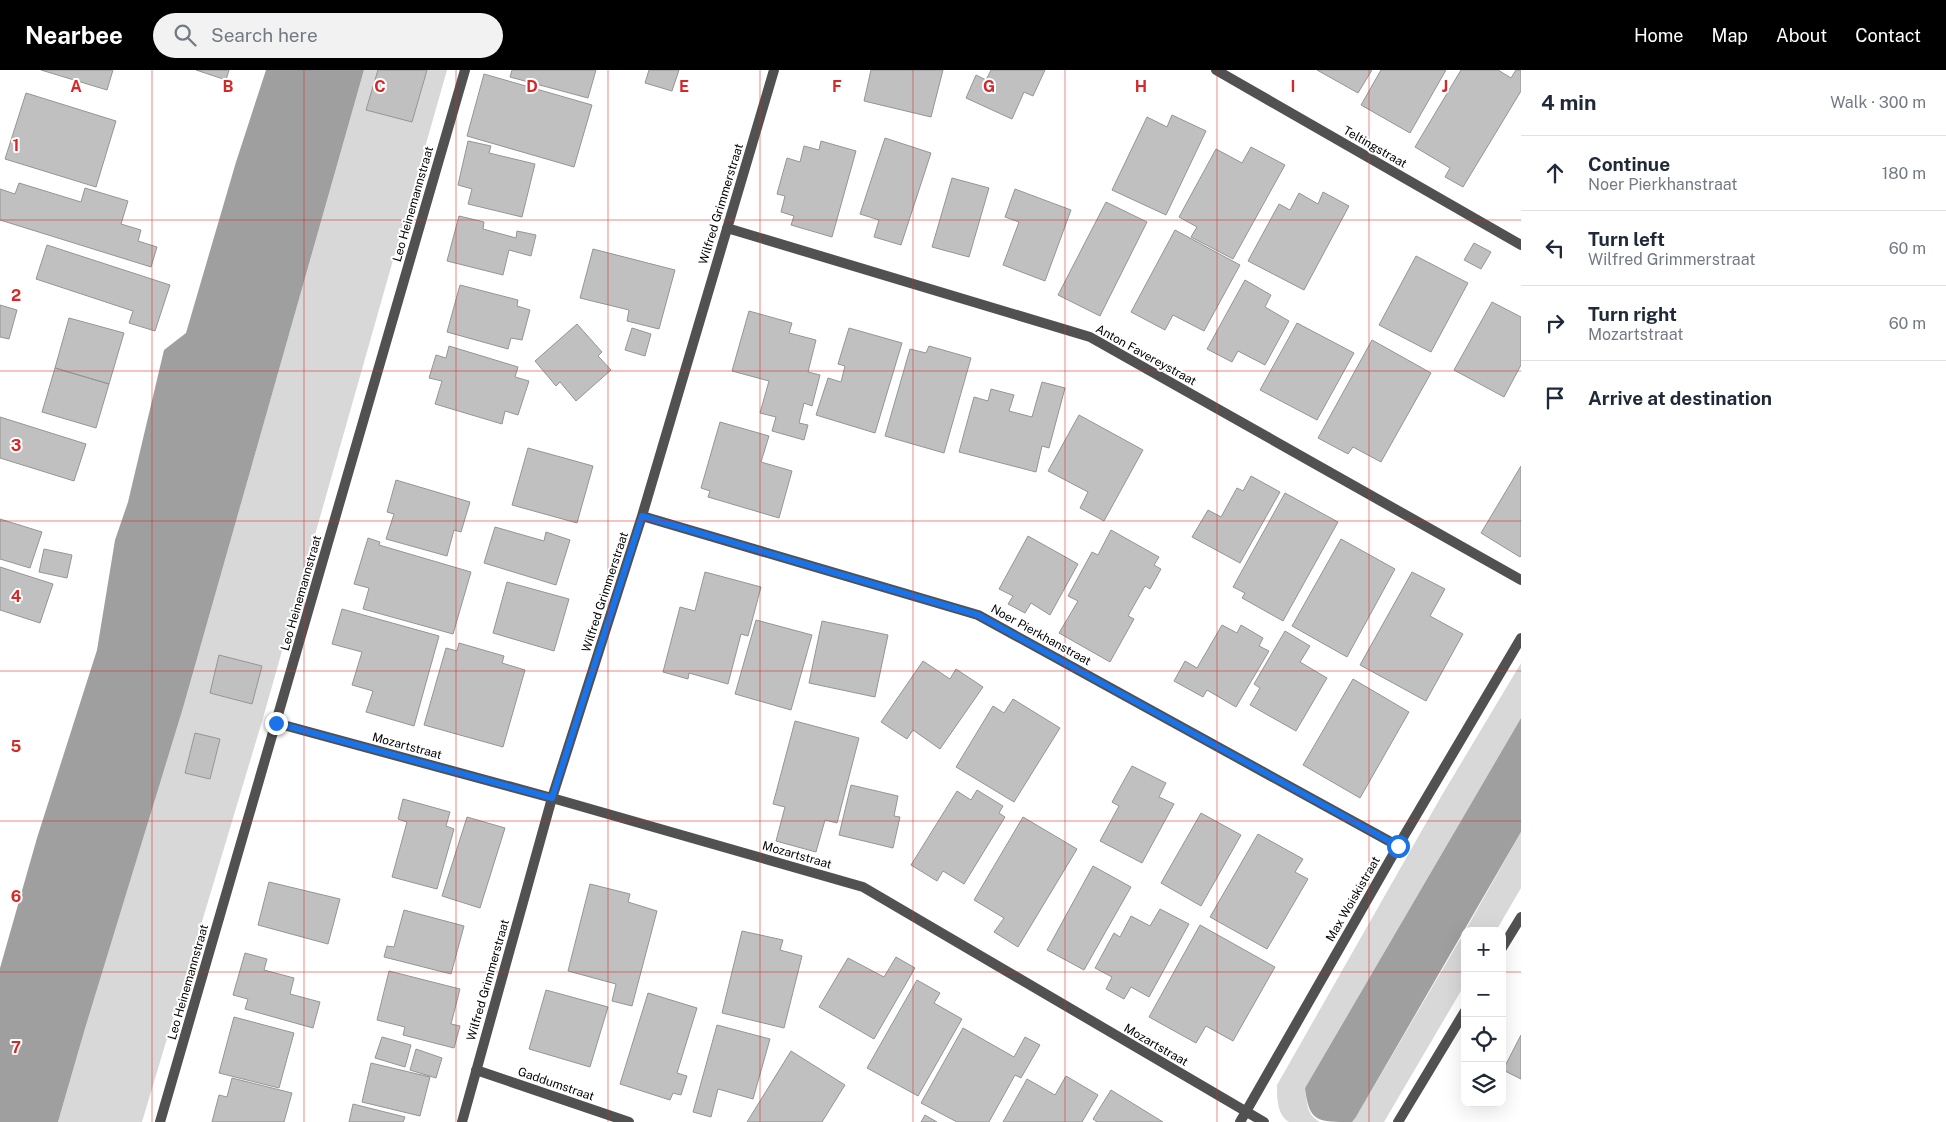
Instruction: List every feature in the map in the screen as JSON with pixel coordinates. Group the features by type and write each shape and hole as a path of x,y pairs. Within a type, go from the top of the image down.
{"street":[{"name":"Leo Heinemannstraat","path":"160,1122 465,70"},
{"name":"Wilfred Grimmerstraat","path":"462,1122 552,798 642,516 774,70"},
{"name":"Teltingstraat","path":"1216,70 1521,245"},
{"name":"Anton Favereystraat","path":"726,228 1090,337 1521,580"},
{"name":"Noer Pierkhanstraat","path":"642,516 978,615 1398,846"},
{"name":"Max Woiskistraat","path":"1240,1122 1398,846 1521,638"},
{"name":"Mozartstraat","path":"276,723 552,798 863,887 1264,1122"},
{"path":"1506,943 1518,928 1521,917"},
{"path":"1398,1122 1461,1017"},
{"name":"Gaddumstraat","path":"476,1070 629,1122"}],"shaded area":[{"path":"266,70 364,70 183,708 58,1122 0,1122 0,968 37,838 97,650 115,540 128,502 164,350 186,333 236,162"},
{"path":"364,70 447,70 263,718 142,1122 58,1122 183,708"},
{"path":"1521,663 1521,718 1305,1088 1310,1112 1320,1122 1289,1122 1280,1111 1277,1085 1442,795"},
{"path":"1521,718 1521,832 1466,927 1461,927 1461,936 1356,1117 1352,1122 1330,1121 1317,1118 1309,1108 1305,1088"},
{"path":"1521,832 1521,888 1498,927 1467,927"},
{"path":"1461,938 1461,991 1384,1122 1352,1122"}],"building":[{"path":"41,70 113,70 107,90"},
{"path":"196,70 229,70 226,80"},
{"path":"378,70 427,70 412,122 366,110"},
{"path":"512,70 596,70 588,98 510,77"},
{"path":"649,70 679,70 672,91 645,83"},
{"path":"871,70 943,70 931,117 864,101"},
{"path":"991,70 1045,70 1033,96 1024,92 1012,119 966,98 976,75 986,80"},
{"path":"1317,70 1372,70 1358,93"},
{"path":"1381,70 1446,70 1410,133 1361,105"},
{"path":"1461,70 1498,70 1511,78 1516,70 1521,70 1521,91 1463,187 1445,177 1450,168 1415,147"},
{"path":"484,74 592,105 574,167 467,136"},
{"path":"26,93 116,121 96,187 5,159"},
{"path":"1172,115 1206,131 1166,215 1112,190 1147,117 1167,127"},
{"path":"885,138 931,153 901,245 874,237 879,220 860,214"},
{"path":"468,141 491,146 489,153 535,164 522,217 468,204 472,189 458,185"},
{"path":"821,141 856,151 832,237 791,225 794,216 781,212 785,196 777,194 787,158 800,162 804,146 819,150"},
{"path":"1251,147 1285,165 1233,259 1191,237 1197,227 1179,217 1216,149 1242,163"},
{"path":"952,178 989,188 969,257 932,247"},
{"path":"19,183 81,202 85,188 128,201 121,224 141,230 138,241 157,247 151,267 0,220 0,189 15,194"},
{"path":"1015,189 1071,210 1045,281 1003,265 1019,222 1005,217"},
{"path":"1323,192 1349,206 1304,290 1248,261 1279,204 1290,210 1299,193 1318,204"},
{"path":"1106,202 1147,222 1100,316 1058,295"},
{"path":"459,216 484,222 483,229 516,238 517,231 536,235 531,256 509,250 503,275 447,261"},
{"path":"1175,230 1240,265 1204,331 1173,315 1165,330 1131,312"},
{"path":"1474,243 1491,252 1481,269 1464,260"},
{"path":"47,245 170,285 155,331 129,323 133,311 36,279"},
{"path":"593,249 675,270 659,329 627,321 629,310 580,298"},
{"path":"1416,256 1468,283 1431,352 1379,325"},
{"path":"1245,280 1271,295 1265,307 1289,321 1265,365 1238,351 1232,362 1207,349"},
{"path":"460,285 518,300 517,306 530,310 522,340 511,338 508,349 447,332"},
{"path":"1492,302 1521,317 1521,365 1504,397 1454,370"},
{"path":"0,305 17,310 9,339 0,337"},
{"path":"749,311 792,323 789,333 816,340 808,372 820,375 812,406 804,403 799,423 808,425 804,440 772,431 776,417 760,413 769,381 732,371"},
{"path":"69,318 124,333 109,384 55,368"},
{"path":"1297,323 1354,353 1317,420 1260,390"},
{"path":"577,324 602,352 598,356 611,370 576,401 560,382 556,386 535,361"},
{"path":"632,328 651,334 645,356 625,350"},
{"path":"849,328 902,343 875,433 816,415 828,378 841,382 845,366 838,364"},
{"path":"1372,340 1431,373 1381,462 1353,447 1348,454 1318,438"},
{"path":"449,346 518,367 515,377 529,381 518,415 505,411 502,424 435,404 442,381 429,378 436,355 446,358"},
{"path":"929,346 971,358 944,453 885,436 910,349 926,353"},
{"path":"55,368 109,384 96,428 42,412"},
{"path":"1042,382 1065,388 1049,448 1042,446 1036,472 959,452 974,397 988,401 991,389 1014,395 1009,411 1032,417"},
{"path":"1079,415 1143,450 1104,521 1080,508 1088,492 1048,471"},
{"path":"0,417 86,444 74,481 0,458"},
{"path":"720,422 769,436 761,462 792,471 779,518 708,497 710,491 701,488"},
{"path":"528,448 593,466 577,523 512,505"},
{"path":"1521,466 1521,556 1520,557 1481,533"},
{"path":"1251,476 1280,492 1240,563 1192,537 1208,510 1221,517 1237,488 1243,491"},
{"path":"396,480 470,502 461,532 454,530 447,556 386,539 394,514 387,512"},
{"path":"1285,493 1338,522 1283,621 1242,598 1245,593 1233,587"},
{"path":"0,519 42,532 30,568 0,559"},
{"path":"495,527 544,541 546,532 570,540 556,585 484,563"},
{"path":"1111,530 1159,557 1154,565 1161,569 1150,589 1145,586 1128,616 1134,619 1110,662 1059,633 1078,601 1068,596 1092,552 1098,555"},
{"path":"1028,536 1078,564 1050,615 1031,603 1025,613 1008,604 1013,596 999,589"},
{"path":"368,538 380,542 379,545 471,572 453,634 363,609 369,588 354,584"},
{"path":"1341,539 1395,569 1347,657 1292,626"},
{"path":"44,549 72,555 67,578 39,572"},
{"path":"0,567 53,584 40,623 0,610"},
{"path":"705,572 761,587 748,636 741,634 728,684 689,673 688,679 663,672 680,607 695,611"},
{"path":"1412,572 1445,589 1430,616 1463,634 1426,701 1360,665"},
{"path":"507,582 569,599 554,651 493,633"},
{"path":"342,609 439,636 414,726 366,712 373,691 352,685 362,652 332,644"},
{"path":"756,620 812,635 791,710 735,694"},
{"path":"822,621 888,635 875,697 809,683"},
{"path":"1222,625 1237,633 1241,625 1263,638 1259,646 1269,651 1236,707 1207,690 1203,697 1174,681 1185,661 1197,668"},
{"path":"1285,631 1310,646 1300,662 1327,678 1296,731 1250,705 1260,688 1254,684"},
{"path":"459,643 504,656 502,663 525,670 503,747 424,725 446,648 457,651"},
{"path":"219,655 262,666 252,704 210,693"},
{"path":"923,661 950,679 956,669 983,687 940,749 913,730 907,739 881,722"},
{"path":"1353,679 1409,712 1360,798 1303,765"},
{"path":"1013,699 1060,728 1014,802 956,767 993,706 1004,713"},
{"path":"795,721 859,738 837,823 825,820 816,852 776,841 785,807 773,804"},
{"path":"195,733 220,739 210,779 185,773"},
{"path":"1132,766 1166,783 1159,797 1174,804 1142,863 1100,841 1119,806 1112,802"},
{"path":"851,785 898,796 894,816 900,817 893,848 839,835"},
{"path":"977,790 1003,806 999,813 1005,817 964,884 943,871 937,881 911,865 957,791 971,800"},
{"path":"403,799 450,812 446,826 454,829 437,889 392,877 407,822 398,819"},
{"path":"1201,813 1241,835 1201,906 1161,883"},
{"path":"467,817 505,828 480,908 442,896"},
{"path":"1023,817 1077,849 1018,947 994,932 1004,918 974,900"},
{"path":"1258,834 1303,859 1295,872 1308,879 1267,949 1210,917"},
{"path":"1093,866 1131,887 1084,970 1047,950"},
{"path":"269,882 340,899 328,944 258,925"},
{"path":"590,884 630,894 628,902 657,911 632,1006 612,1001 616,984 568,971"},
{"path":"1160,909 1189,924 1149,997 1131,987 1124,999 1106,989 1112,977 1095,968 1114,933 1120,937 1131,916 1150,926"},
{"path":"404,910 464,926 451,974 384,957 387,946 394,947"},
{"path":"1200,925 1275,967 1233,1041 1206,1026 1196,1043 1149,1017"},
{"path":"742,931 783,940 780,950 802,956 784,1028 722,1013"},
{"path":"245,953 267,959 264,970 294,978 290,994 320,1002 313,1028 245,1009 248,999 233,995"},
{"path":"896,957 915,968 874,1039 819,1007 848,958 884,977"},
{"path":"389,971 460,989 451,1024 460,1026 454,1048 403,1035 405,1027 377,1020"},
{"path":"917,980 940,993 934,1003 962,1019 918,1096 867,1068"},
{"path":"546,990 608,1007 590,1067 529,1049"},
{"path":"648,993 697,1008 677,1073 687,1076 681,1095 673,1093 670,1100 620,1084"},
{"path":"234,1017 294,1033 279,1088 219,1073"},
{"path":"717,1025 770,1039 753,1099 718,1089 711,1117 693,1112"},
{"path":"963,1028 1014,1057 1025,1037 1040,1045 1021,1078 1015,1075 989,1122 957,1122 921,1103"},
{"path":"1521,1035 1521,1079 1506,1072 1506,1064"},
{"path":"382,1037 411,1045 405,1067 375,1058"},
{"path":"416,1049 442,1058 436,1078 410,1070"},
{"path":"791,1051 845,1085 822,1122 747,1122"},
{"path":"371,1063 430,1077 420,1116 362,1102"},
{"path":"1066,1076 1098,1095 1082,1122 1003,1122 1027,1079 1055,1095"},
{"path":"232,1078 292,1093 284,1122 212,1122 219,1095 227,1097"},
{"path":"1111,1090 1163,1122 1097,1122 1093,1119"},
{"path":"353,1104 405,1117 403,1122 349,1122"},
{"path":"925,1115 937,1122 921,1122"}],"route":[{"path":"276,723 552,798 642,516 978,615 1398,846"}]}
